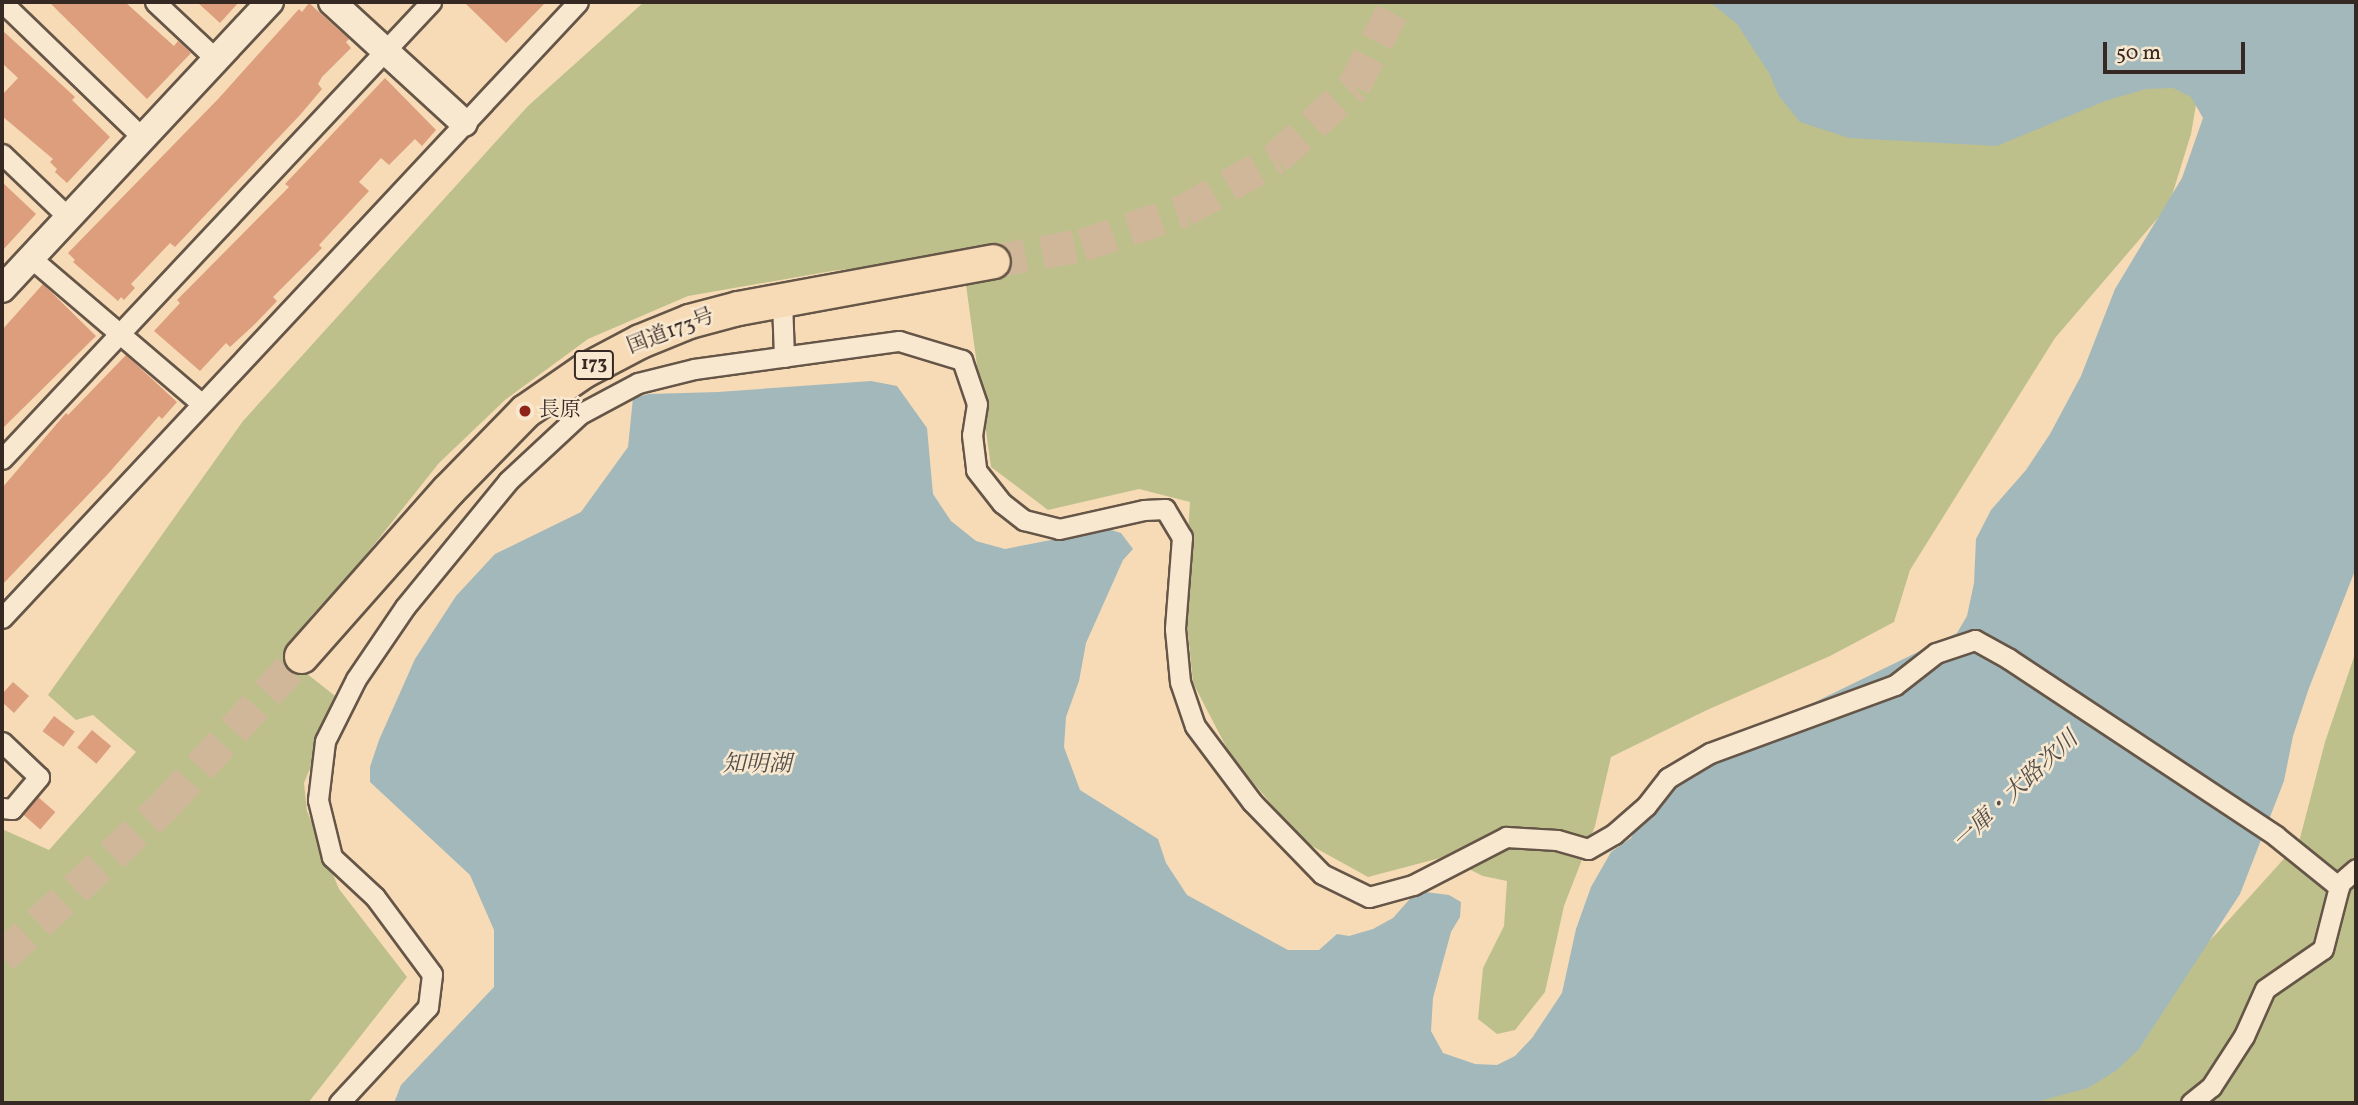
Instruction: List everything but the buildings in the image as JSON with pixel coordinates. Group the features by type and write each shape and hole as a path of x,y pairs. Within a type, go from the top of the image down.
{"highway":[{"name":"国道173号","path":"301,656 448,491 525,411 583,371 640,341 689,321 782,300 993,261"}],"street":[{"path":"2,2 142,137"},
{"path":"155,2 216,59"},
{"path":"2,289 270,2"},
{"path":"332,2 464,123"},
{"path":"2,459 431,2"},
{"path":"2,618 578,2"},
{"path":"2,154 68,217"},
{"path":"31,258 201,403"},
{"path":"782,300 784,357"},
{"path":"339,1103 428,1007 432,974 375,897 332,857 318,800 325,741 356,680 405,607 508,481 580,414 638,383 694,369 899,341 962,360 976,404 972,435 976,470 1002,503 1024,520 1059,529 1144,510 1165,509 1182,537 1175,629 1180,682 1195,726 1252,802 1322,874 1369,897 1413,885 1506,837 1557,840 1588,849 1625,825 1646,806 1668,778 1710,753 1895,685 1936,653 1975,640 2009,659 2276,836 2339,887"},
{"path":"2,742 39,777 12,809 2,808"},
{"path":"2191,1103 2211,1087 2244,1036 2265,989 2323,948 2339,887 2356,869"}],"green space":[{"path":"644,2 1770,2 2203,64 2191,134 2169,205 2055,338 1910,570 1894,622 1830,656 1707,710 1611,757 1595,826 1564,906 1545,992 1515,1030 1497,1034 1478,1019 1483,968 1504,926 1507,881 1483,876 1444,857 1368,877 1303,841 1232,758 1193,683 1184,594 1190,502 1139,489 1048,510 991,467 962,256 832,271 688,296 588,339 505,400 439,463 357,566 312,615 283,655 339,699 304,783 307,811 339,889 407,977 308,1103 2,1103 2,829 49,850 136,752 93,715 76,720 48,695 243,421 528,106"},
{"path":"2356,651 2356,1103 1999,1103 2133,1018 2217,933 2299,842 2325,742"}],"water":[{"name":"知明湖","path":"1710,2 2356,2 2356,568 2309,688 2293,736 2284,781 2240,894 2139,1049 2117,1070 2088,1088 2032,1103 394,1103 401,1085 494,987 494,930 470,875 370,782 370,767 379,740 415,659 456,596 495,554 581,512 628,447 633,398 649,394 871,381 897,386 927,428 933,494 951,521 976,541 1005,549 1108,529 1121,533 1133,549 1123,560 1086,643 1079,681 1066,717 1064,747 1080,790 1158,839 1166,863 1187,895 1288,950 1319,950 1337,934 1349,936 1373,929 1393,918 1417,891 1449,895 1461,902 1460,917 1451,932 1433,998 1431,1031 1443,1053 1475,1064 1497,1065 1515,1056 1532,1038 1562,993 1576,929 1591,887 1611,852 1631,838 1664,775 1689,756 1813,703 1957,633 1967,616 1974,583 1976,539 1991,510 2026,470 2050,434 2081,376 2115,289 2182,178 2203,118 2191,97 2173,88 2146,89 2105,101 1997,146 1849,138 1800,122 1779,96 1769,73 1737,24"}],"tunnel":[{"path":"993,261 1082,245 1185,210 1276,158 1354,86 1397,2"},
{"path":"2,957 166,804 301,656"}],"place":[{"name":"長原","path":"525,411"}],"water label":[{"name":"一庫・大路次川","path":"2016,791"}]}
